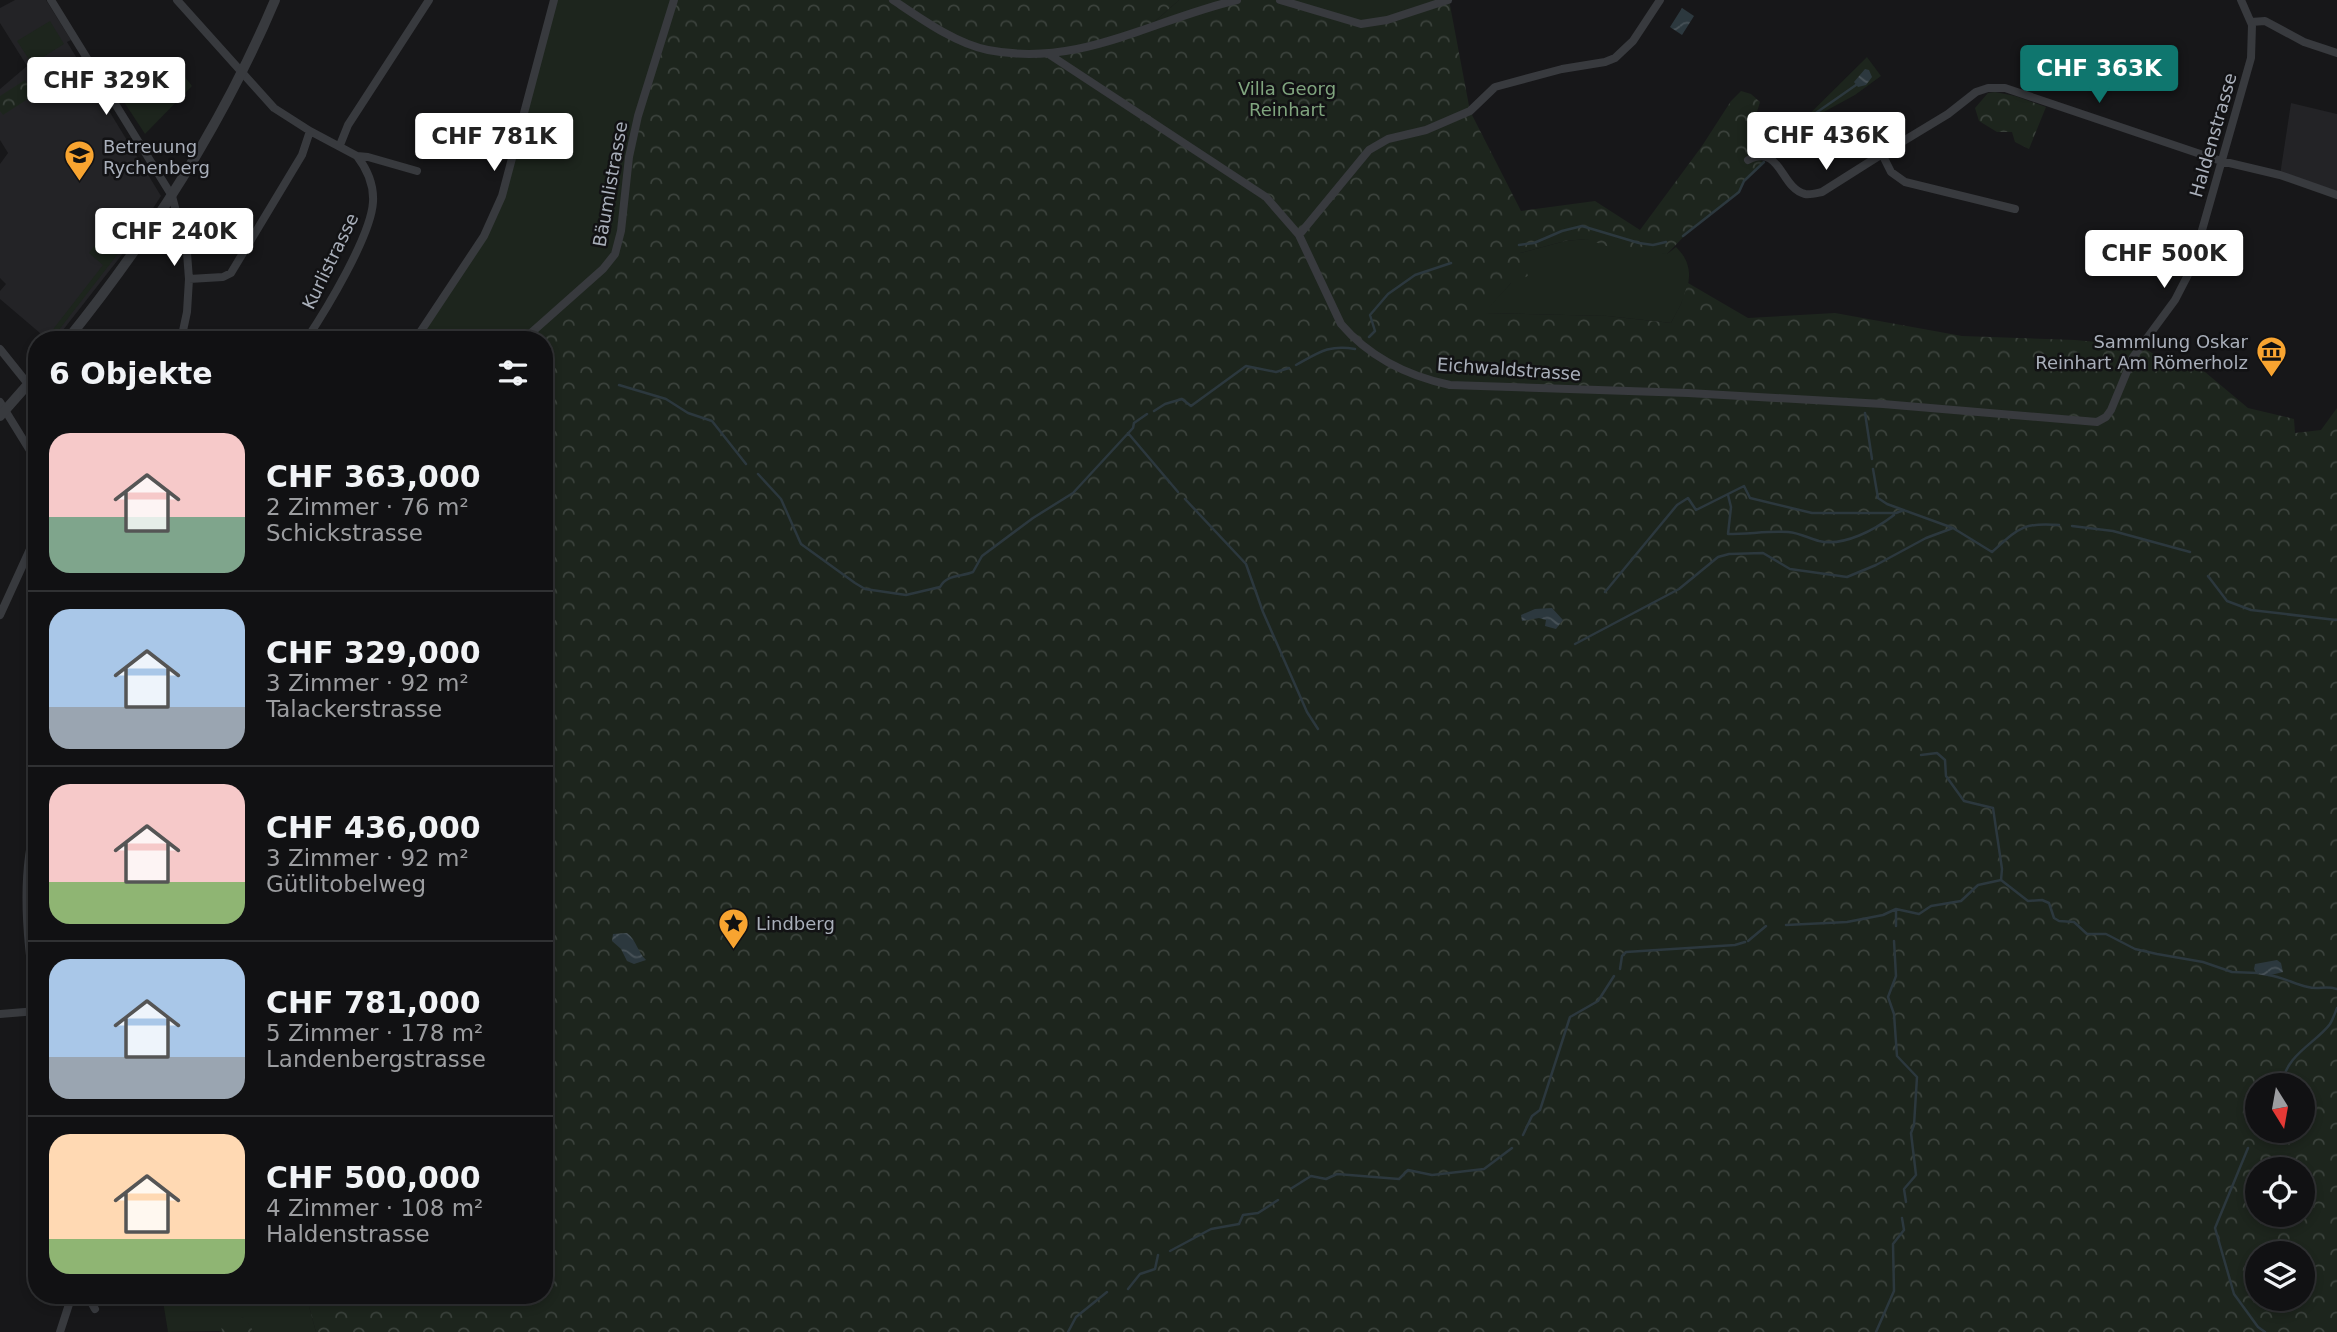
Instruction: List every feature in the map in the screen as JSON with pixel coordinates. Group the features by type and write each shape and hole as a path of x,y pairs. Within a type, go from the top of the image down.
{"street":[{"path":"51,0 172,195 187,253 189,279 183,331"},
{"path":"177,0 274,108 357,156 417,171"},
{"path":"73,331 128,259 208,137 275,0"},
{"path":"340,145 348,125 429,0"},
{"path":"421,331 484,236 502,196 554,0"},
{"name":"Bäumlistrasse","path":"533,331 603,269 615,254 621,231 629,157 638,116 674,0"},
{"path":"893,0 939,30 986,50 1050,55 1144,32 1197,10 1237,0"},
{"path":"1280,0 1361,23 1387,20 1448,0"},
{"path":"1299,235 1369,150 1388,139 1426,130 1471,111 1495,87 1615,58 1633,41 1660,0"},
{"name":"Haldenstrasse","path":"2100,421 2111,410 2133,357 2175,300 2191,269 2251,58 2251,22 2241,0"},
{"path":"2251,22 2265,21 2297,39 2337,53"},
{"name":"Eichwaldstrasse","path":"1050,55 1266,197 1299,235 1341,324 1350,335 1384,360 1419,378 1450,385 1688,393 1883,404 2100,421"},
{"path":"1748,160 1766,157 1777,165 1791,185 1803,194 1822,192 1948,114 1976,92 1989,88 2005,88 2221,161 2280,175 2337,195"},
{"path":"189,279 223,277 231,273 302,155 310,131"},
{"path":"1882,154 1891,172 1905,182 2015,209"},
{"name":"Kurlistrasse","path":"311,331 335,291 370,217 372,190 364,165 357,156"},
{"path":"0,349 28,384 2,410 28,449"},
{"path":"0,615 28,554"},
{"path":"28,864 28,921"},
{"path":"0,1014 28,1012"},
{"path":"60,1332 69,1304"},
{"path":"92,1304 95,1310"}],"shaded area":[{"path":"15,0 46,0 71,40 67,42 161,196 128,247 62,331 38,331 0,299 0,291 6,284 0,278 0,164 8,153 0,140 0,89 27,66 0,23 0,8"},
{"path":"2291,103 2337,114 2337,195 2280,175"}],"green space":[{"path":"554,0 674,0 615,254 532,331 421,331 484,236 502,196"},
{"name":"Lindberg","path":"674,0 1179,0 1146,29 1237,0 1280,0 1361,24 1449,0 1470,111 1521,211 1595,201 1640,230 1702,146 1731,101 1741,91 1751,94 1760,102 1751,143 1754,155 1764,162 1744,180 1739,192 1693,227 1667,254 1621,251 1586,239 1565,241 1520,253 1528,276 1511,283 1484,313 1607,316 1671,323 1688,283 1748,318 1835,313 1962,336 2075,340 2140,346 2166,361 2205,372 2248,408 2294,419 2295,433 2321,430 2337,408 2337,1332 316,1332 308,1304 553,1304 553,331 532,331 615,254 629,157"},
{"path":"1179,0 1237,0 1144,31"},
{"path":"1280,0 1448,0 1361,24"},
{"path":"50,21 64,44 32,64 17,41"},
{"path":"1867,57 1881,76 1855,95 1822,113 1773,161 1766,157"},
{"path":"182,73 192,86 145,134 124,102 165,77 171,84"},
{"path":"25,80 34,95 3,115 0,111 0,96"},
{"path":"1995,92 2046,107 2029,149 2015,142 2012,132 1997,132 1979,121 1975,108 1988,93"},
{"path":"137,221 141,224 58,331 52,331 103,265 89,253 109,226 124,237"},
{"path":"1586,239 1667,254 1676,247 1684,256 1689,275 1685,294 1671,323 1607,316 1483,313 1511,283 1520,253 1565,241"},
{"path":"163,1304 308,1304 316,1332 254,1332 243,1317 222,1331 168,1332"},
{"path":"244,1317 254,1332 219,1332 222,1331 221,1326"}],"water":[{"path":"1682,8 1694,16 1682,35 1670,27"},
{"path":"1865,69 1869,70 1872,77 1866,85 1858,87 1854,82"},
{"path":"1552,608 1563,620 1556,629 1545,626 1546,620 1539,618 1522,621 1521,615 1535,609"},
{"path":"627,933 646,960 634,964 627,961 621,949 612,941 613,934"},
{"path":"2277,960 2281,963 2283,972 2267,976 2257,974 2254,969 2255,964"}],"waterway":[{"path":"1774,151 1813,115 1856,85"},
{"path":"1683,236 1739,192 1744,181 1764,162"},
{"path":"1519,245 1534,243 1582,226 1639,243 1653,245 1666,242"},
{"path":"1369,337 1375,331 1370,315 1388,294 1415,275 1451,263"},
{"path":"1296,365 1317,353 1331,349 1355,349"},
{"path":"1154,411 1165,404 1182,399 1191,406 1246,366 1276,372 1289,368"},
{"path":"619,385 666,399 688,413 712,421 746,464"},
{"path":"1865,413 1872,459"},
{"path":"758,474 781,499 801,544 865,589 906,595 940,587 950,578 973,572 982,556 1033,518 1073,493 1133,428 1134,423 1147,414"},
{"path":"1128,433 1178,492"},
{"path":"1873,469 1878,498 1887,504 1953,528 1992,552 2022,528 2059,525"},
{"path":"1605,592 1677,505 1688,498 1696,510 1744,486 1750,498 1812,513 1896,513 1904,510"},
{"path":"1728,495 1731,507 1728,534 1788,532 1819,541 1839,541 1869,531 1894,515"},
{"path":"1185,499 1246,564 1263,612 1307,712 1318,729"},
{"path":"2072,526 2113,531 2190,552"},
{"path":"1575,644 1679,589 1718,557 1763,553 1790,569 1847,577 1926,538 1953,528"},
{"path":"2208,576 2227,601 2251,610 2336,620"},
{"path":"1921,755 1937,753 1945,760 1946,776 1964,801 1993,808 2002,869 2001,880"},
{"path":"1786,925 1847,922 1883,915 1896,909 1919,914 1931,906 1961,901 1978,885 2001,880 2028,901 2042,900 2049,903 2054,918 2074,922 2087,934 2106,934 2135,949 2203,962 2232,972 2258,973"},
{"path":"1896,909 1896,926"},
{"path":"1748,941 1766,926"},
{"path":"1894,941 1896,976 1888,997 1894,1014 1897,1056 1917,1077 1914,1125 1911,1133 1916,1175 1904,1189 1906,1202"},
{"path":"1620,969 1622,956 1626,952 1735,945 1745,942"},
{"path":"2268,975 2308,987 2337,989"},
{"path":"1523,1135 1532,1116 1540,1110 1570,1017 1598,1001 1614,976"},
{"path":"2285,1073 2302,1050 2330,1024 2337,1008"},
{"path":"1292,1188 1311,1176 1326,1179 1337,1174 1399,1179 1408,1170 1432,1175 1484,1169 1512,1148"},
{"path":"2248,1148 2215,1228 2234,1294 2258,1327 2265,1332"},
{"path":"1170,1251 1211,1229 1239,1224 1243,1215 1258,1213 1278,1200"},
{"path":"1876,1332 1894,1291 1893,1244 1904,1230 1902,1218"},
{"path":"1128,1289 1140,1274 1155,1269 1158,1255"},
{"path":"1068,1332 1076,1317 1107,1292"}],"place":[{"name":"Betreuung Rychenberg","path":"80,183"},
{"name":"Sammlung Oskar Reinhart Am Römerholz","path":"2271,378"},
{"name":"Lindberg","path":"733,950"}],"park label":[{"name":"Villa Georg Reinhart","path":"1287,98"}]}
